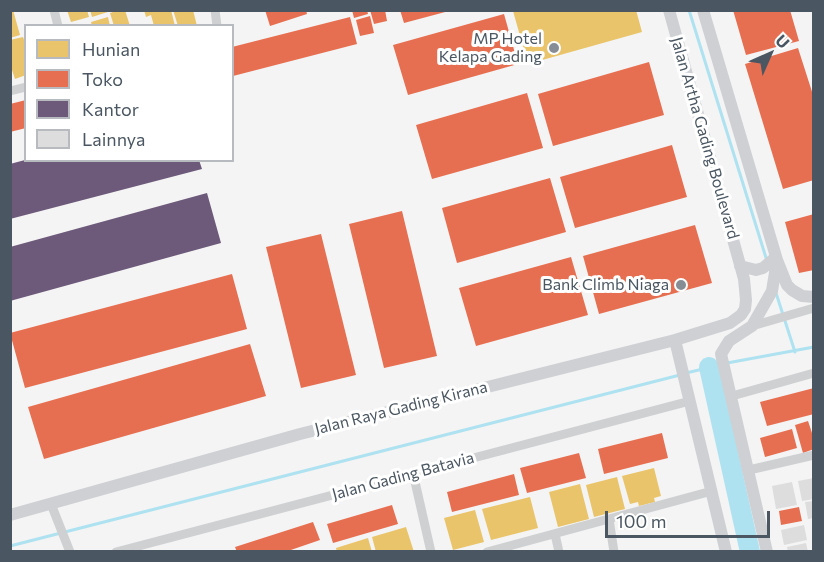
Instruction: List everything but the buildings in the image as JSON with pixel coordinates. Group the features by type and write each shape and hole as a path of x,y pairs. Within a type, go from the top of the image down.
{"main road":[{"name":"Jalan Artha Gading Boulevard","path":"669,10 743,267"},
{"name":"Jalan Artha Gading Boulevard","path":"702,10 775,267 792,290 802,296 813,297"},
{"path":"743,267 775,267 772,291 752,326 729,341 721,354 767,552"},
{"name":"Jalan Raya Gading Kirana","path":"10,515 311,431 675,340 730,323 745,309 743,267"},
{"path":"675,340 726,552"}],"street":[{"path":"752,326 813,308"},
{"path":"731,392 813,373"},
{"name":"Jalan Gading Batavia","path":"121,551 273,512 689,398"},
{"path":"749,470 813,455"},
{"path":"413,473 431,552"},
{"path":"487,552 712,491"},
{"path":"51,504 70,552"},
{"path":"609,519 614,552"},
{"path":"555,534 559,552"}],"waterway":[{"path":"689,10 767,261"},
{"path":"776,293 795,352"},
{"path":"727,363 814,347"},
{"path":"686,373 720,365"},
{"path":"709,367 750,552"},
{"path":"10,546 680,375"}],"place":[{"name":"MP Hotel Kelapa Gading","path":"554,48"},
{"name":"Bank Climb Niaga","path":"681,285"}]}
